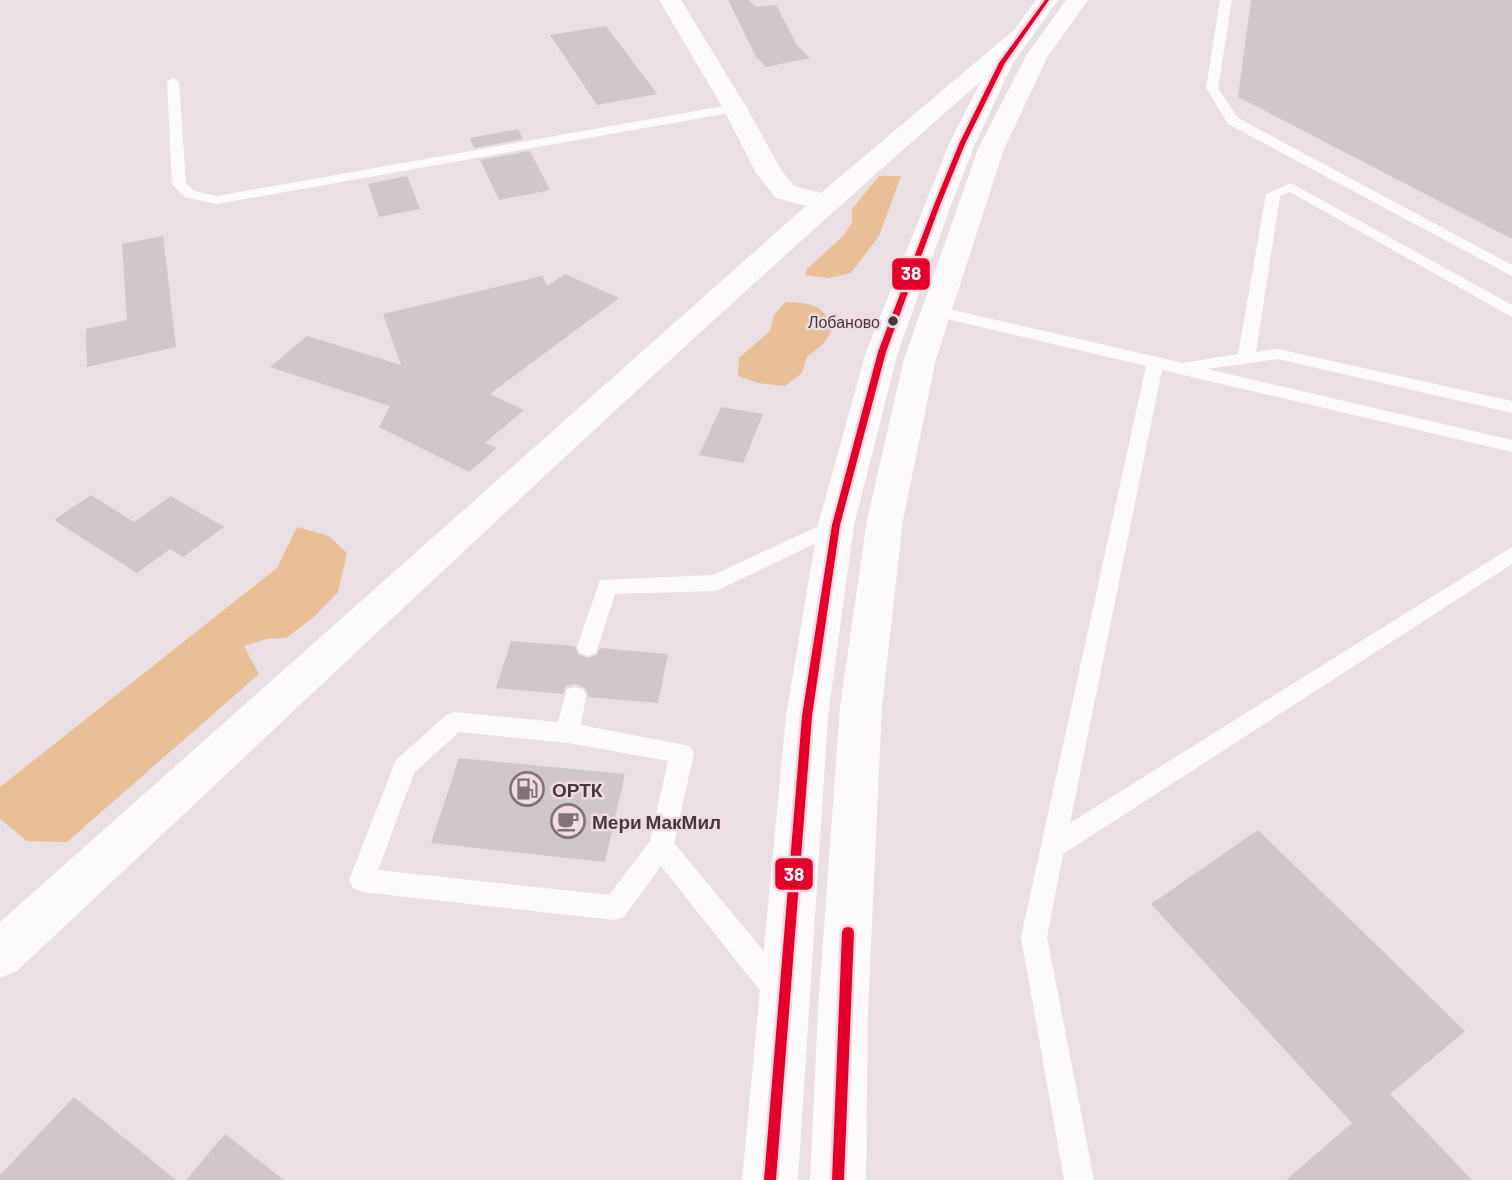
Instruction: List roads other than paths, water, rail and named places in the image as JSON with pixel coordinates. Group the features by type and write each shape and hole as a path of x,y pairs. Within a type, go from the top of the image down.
{"main road":[{"path":"670,0 735,108 769,173 785,192 826,204"},
{"path":"838,1180 843,1010 860,707 885,520 920,359 936,311 977,146 1002,63 1047,0"},
{"path":"770,1180 807,716 836,525 882,352 977,146 1077,0"},
{"path":"0,954 528,471 826,204 1021,35"},
{"path":"902,139 977,146"}],"lane":[{"path":"1226,0 1212,88 1233,121 1512,271"},
{"path":"173,82 178,184 189,194 217,201 735,108"},
{"path":"1246,358 1273,194 1291,187 1512,312"},
{"path":"936,311 1512,446"},
{"path":"1177,368 1278,354 1512,407"},
{"path":"1079,1180 1034,937 1155,363"},
{"path":"588,648 607,586 716,583 836,525"},
{"path":"1052,848 1512,554"},
{"path":"568,733 575,695"},
{"path":"454,722 568,733 682,753 661,846 615,908 362,880 404,767 454,722"},
{"path":"661,846 783,997"}],"place":[{"name":"Лобаново","path":"893,321"},
{"name":"ОРТК","path":"527,789"},
{"name":"Мери МакМил","path":"568,821"}]}
